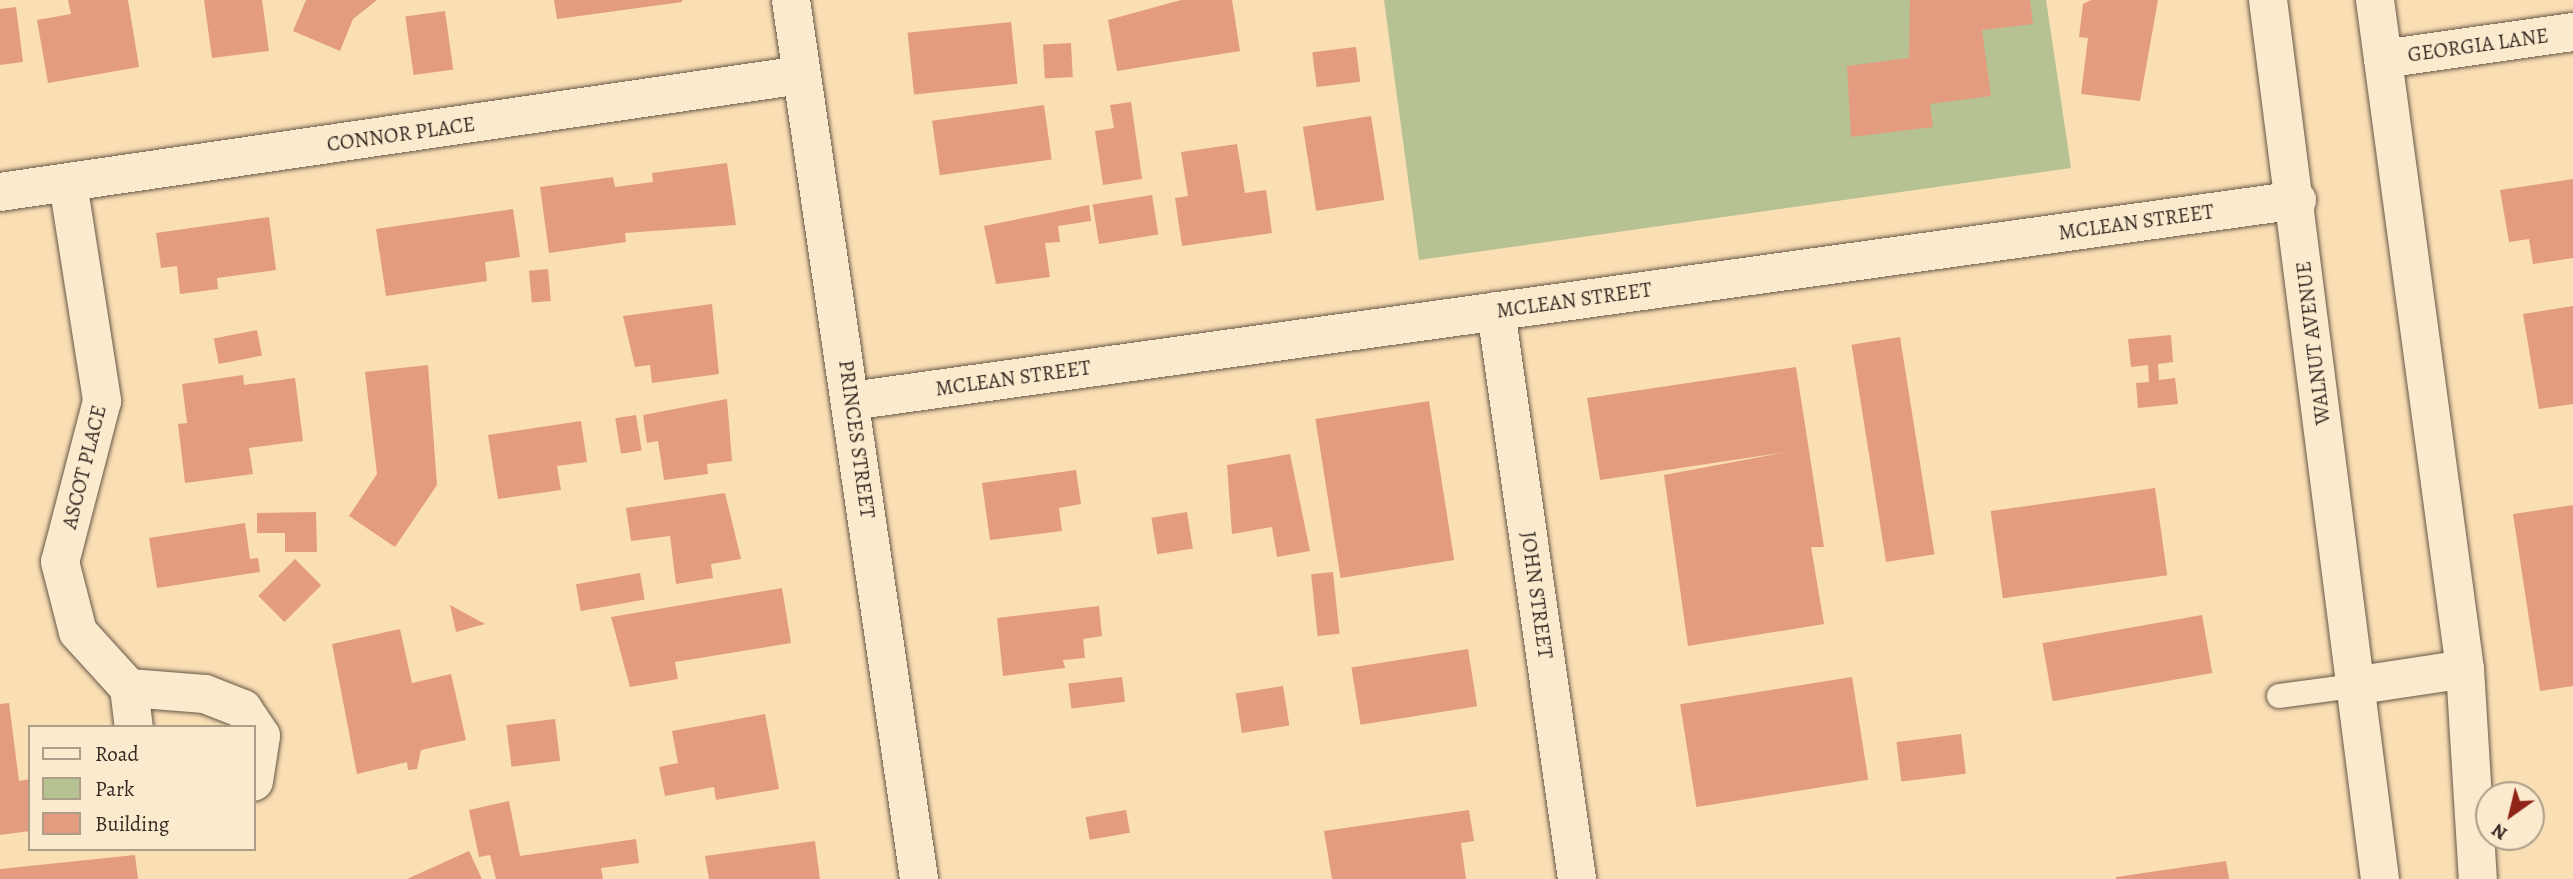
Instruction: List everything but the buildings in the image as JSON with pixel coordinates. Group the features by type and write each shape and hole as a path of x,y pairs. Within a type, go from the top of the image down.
{"street":[{"name":"PRINCES STREET","path":"791,0 919,879"},
{"name":"WALNUT AVENUE","path":"2268,0 2297,200 2353,686 2380,879"},
{"path":"2375,0 2465,669 2478,879"},
{"name":"GEORGIA LANE","path":"2383,59 2573,32"},
{"name":"CONNOR PLACE","path":"0,192 802,75"},
{"name":"ASCOT PLACE","path":"68,183 102,401 60,562 78,632 129,688"},
{"name":"MCLEAN STREET","path":"851,401 2297,200"},
{"name":"JOHN STREET","path":"1496,311 1577,879"},
{"path":"2353,686 2465,669"},
{"path":"134,725 129,688 205,694 243,709 254,725"},
{"path":"256,728 261,736 256,768"}],"lane":[{"path":"2278,696 2353,686"}],"green space":[{"path":"1384,0 2046,0 2071,168 1419,260"}]}
